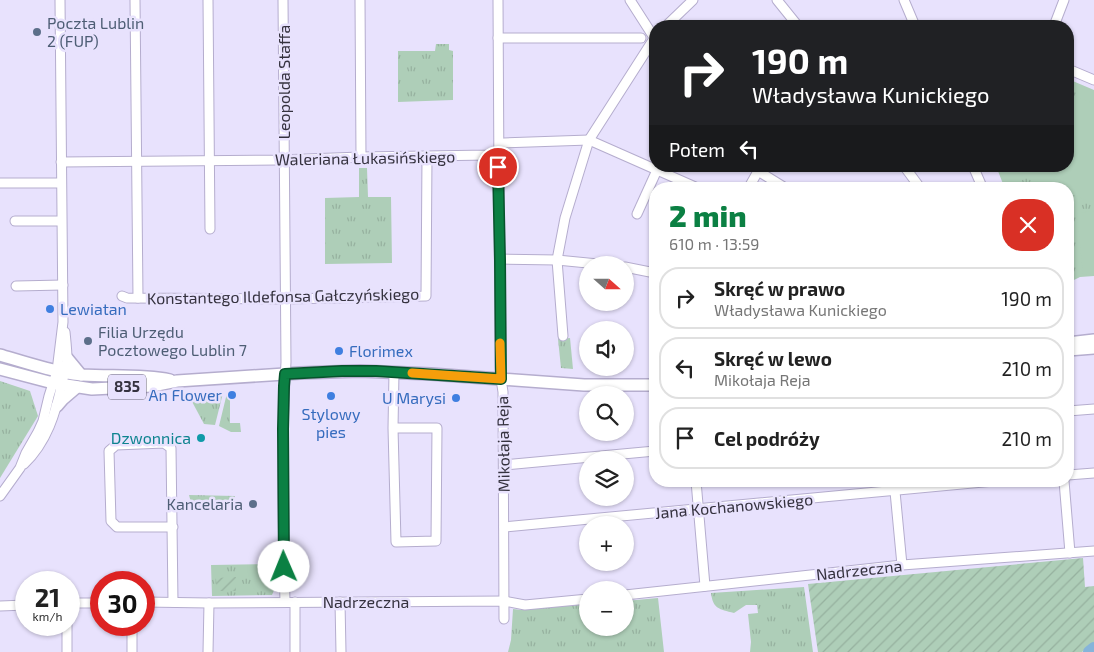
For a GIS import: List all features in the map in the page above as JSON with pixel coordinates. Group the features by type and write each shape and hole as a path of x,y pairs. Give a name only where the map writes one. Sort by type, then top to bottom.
{"main road":[{"path":"1074,342 1094,340"},
{"path":"1074,350 1094,348"},
{"name":"835","path":"0,355 61,372 81,375 154,377 177,381"},
{"path":"67,358 81,375"},
{"name":"835","path":"0,369 58,384 106,388 152,386 177,381 342,371 394,372 584,385 649,385"},
{"path":"57,406 77,387"}],"street":[{"path":"60,0 63,285 61,372"},
{"path":"135,0 138,298"},
{"path":"208,0 210,228"},
{"name":"Leopolda Staffa","path":"283,0 285,602"},
{"path":"360,0 360,157"},
{"name":"Mikołaja Reja","path":"498,0 501,379 504,392 504,619"},
{"path":"630,0 649,29"},
{"path":"672,20 693,0"},
{"path":"777,0 793,20"},
{"path":"904,0 912,20"},
{"path":"1056,20 1064,0"},
{"path":"498,38 641,38"},
{"path":"563,336 557,260 565,218 590,140 649,47"},
{"path":"1074,71 1094,79"},
{"name":"Waleriana Łukasińskiego","path":"61,162 284,160 489,155 498,151 504,143 590,140 649,166"},
{"name":"Konstantego Ildefonsa Gałczyńskiego","path":"122,296 127,298 285,299 426,296 428,156"},
{"name":"Waleriana Łukasińskiego","path":"662,172 684,182"},
{"path":"764,172 778,182"},
{"path":"0,183 61,183"},
{"path":"637,214 649,188"},
{"path":"15,221 62,221"},
{"path":"500,260 557,260 579,262"},
{"path":"634,269 649,272"},
{"path":"16,286 63,285"},
{"path":"20,468 38,432 67,358 67,344 63,322"},
{"path":"393,428 437,428 436,542 396,542 393,428 394,372"},
{"path":"0,496 45,437 57,406 58,384"},
{"path":"1074,411 1094,409"},
{"path":"173,527 117,527 111,521 109,451 116,445 164,443 171,448 173,527 173,602"},
{"path":"504,465 649,452"},
{"path":"1074,475 1094,473"},
{"path":"696,487 705,586"},
{"name":"Jana Kochanowskiego","path":"504,528 698,510 887,487"},
{"path":"895,487 902,565"},
{"path":"1064,487 1070,553"},
{"name":"Nadrzeczna","path":"634,594 902,565 1094,551"},
{"name":"Nadrzeczna","path":"155,602 504,601 525,605 579,599"},
{"path":"295,602 295,652"},
{"path":"340,602 341,652"},
{"path":"208,652 209,603"},
{"path":"0,606 15,605"},
{"path":"67,636 67,652"},
{"path":"132,636 132,652"}],"green space":[{"path":"436,44 449,44 449,50 453,51 453,100 398,102 398,51 435,51"},
{"path":"1074,82 1094,90 1094,276 1080,277 1074,280 1074,182 1002,182 998,172 1074,172"},
{"path":"1074,96 1094,104 1094,203 1074,195 1074,182 1037,182 1016,172 1074,172"},
{"path":"359,168 367,168 368,197 391,197 392,263 325,264 325,198 359,197"},
{"path":"1094,211 1094,274 1083,275 1077,213"},
{"path":"570,338 573,369 561,368 558,339"},
{"path":"0,381 30,391 38,416 0,478"},
{"path":"223,393 215,425 204,424 189,396"},
{"path":"227,393 230,393 230,423 240,423 241,432 231,432 219,426"},
{"path":"189,495 235,496 231,504 226,508 212,509 197,507 191,502"},
{"path":"1083,558 1085,587 1094,586 1094,642 1082,652 818,652 808,584"},
{"path":"278,564 275,588 272,595 212,596 211,565"},
{"path":"236,577 236,591 217,591 216,578"},
{"path":"804,587 813,652 750,652 751,642 748,614 758,613 757,605 746,605 734,613 729,612 715,605 711,593"},
{"path":"658,598 664,652 508,652 511,640 513,609 521,610 579,605 579,636 634,636 634,600"}],"waterway":[{"path":"1089,652 1094,648"}],"slow traffic":[{"path":"412,373 501,379 500,343"}],"place":[{"name":"Poczta Lublin 2 (FUP)","path":"37,32"},
{"name":"Lewiatan","path":"50,309"},
{"name":"Filia Urzędu Pocztowego Lublin 7","path":"88,341"},
{"name":"Florimex","path":"339,351"},
{"name":"An Flower","path":"232,395"},
{"name":"Stylowy pies","path":"331,396"},
{"name":"U Marysi","path":"456,398"},
{"name":"Dzwonnica","path":"201,438"},
{"name":"Kancelaria","path":"253,504"}],"route":[{"path":"284,567 283,429 285,374 376,371 501,379 498,167"}]}
